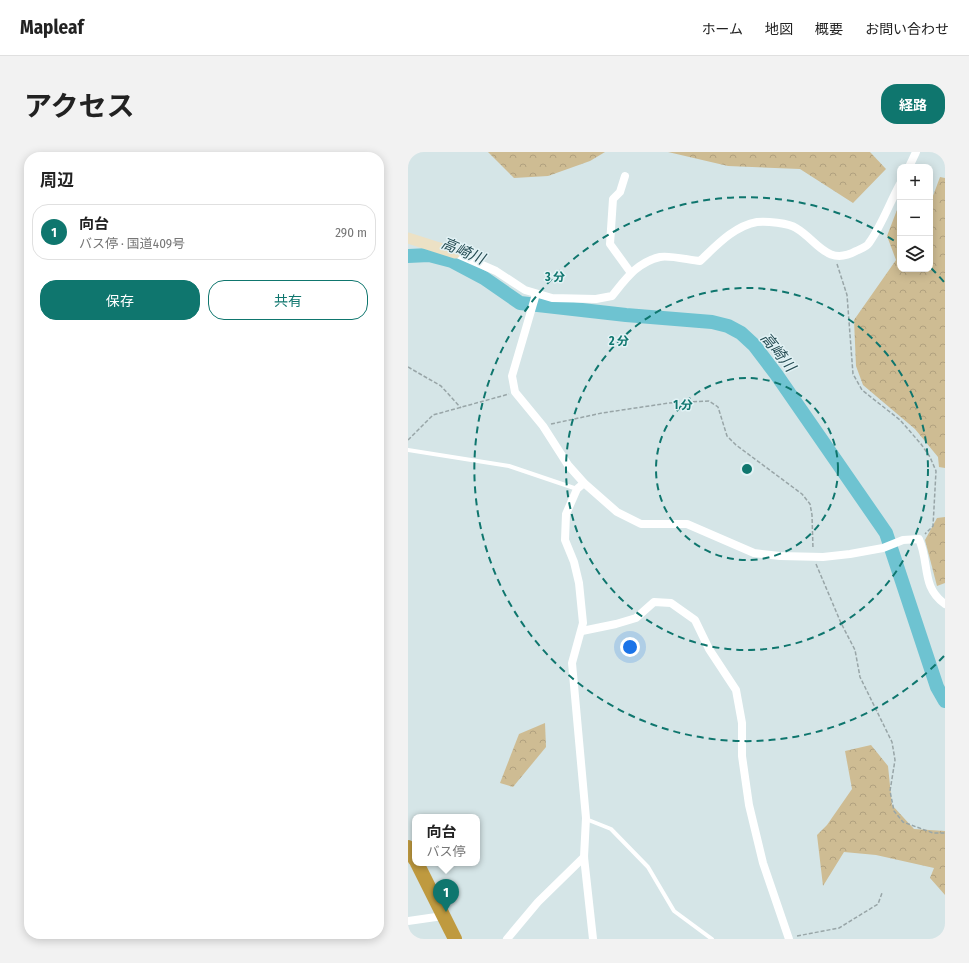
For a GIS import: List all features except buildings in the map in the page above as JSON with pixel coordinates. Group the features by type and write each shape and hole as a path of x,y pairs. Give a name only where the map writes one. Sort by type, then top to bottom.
{"highway":[{"path":"418,866 455,939"}],"street":[{"path":"910,164 916,152"},
{"path":"624,176 620,192 613,199 610,244 631,273"},
{"path":"408,238 455,253 496,271 519,286 536,294 552,298 596,299 612,296 631,273 640,266 660,257 700,261 726,237 758,222 790,225 797,228 813,243 834,255 850,254 868,245 897,190"},
{"path":"536,294 512,376 515,392 543,426 568,464 584,483 617,512 641,524 687,524 754,553 780,556 813,557 850,554 884,548 903,540 919,539 923,549 930,589 936,598 945,604"},
{"path":"584,483 577,489 566,514 565,540 574,562 579,583 583,623 572,663 586,818 584,857 593,939"},
{"path":"582,631 636,618 654,602 672,603 695,620 709,649 736,690 742,723 742,756 749,805 763,862 789,938"},
{"path":"507,939 538,902 584,857"},
{"path":"408,921 443,916"}],"lane":[{"path":"408,450 510,466 577,489"},
{"path":"586,818 611,829 648,867 674,911 712,939"}],"path":[{"path":"834,255 847,295 853,374 862,390 900,420 921,444 930,457 936,471 933,526 919,539"},
{"path":"408,367 441,386 461,408"},
{"path":"408,440 433,415 515,392"},
{"path":"543,426 602,413 669,403 709,401 718,407 727,436 802,494 810,504 812,515 813,557 841,623 855,650 860,677 892,742 895,760 890,791 894,811 903,822 933,833 945,833"},
{"path":"789,938 839,928 878,904 882,893"}],"green space":[{"path":"488,152 605,152 590,161 548,176 514,178"},
{"path":"668,152 870,152 886,169 853,203 800,169 728,166"},
{"path":"940,177 945,178 945,468 939,467 938,457 915,429 863,385 856,366 854,320 896,260 887,236 897,210 897,272 933,272 933,196"},
{"path":"945,517 945,583 937,586 925,540 937,518"},
{"path":"545,723 546,747 513,787 500,783 519,734"},
{"path":"871,745 888,766 892,805 914,829 945,831 945,895 930,878 934,868 876,855 844,852 823,886 817,835 827,825 852,789 845,751"}],"waterway":[{"name":"高崎川","path":"408,256 429,255 452,261 484,278 520,303 626,315 712,322 728,326 741,333 754,345 776,374 886,533 937,687 945,701"}],"place":[{"name":"向台","path":"446,912"}]}
